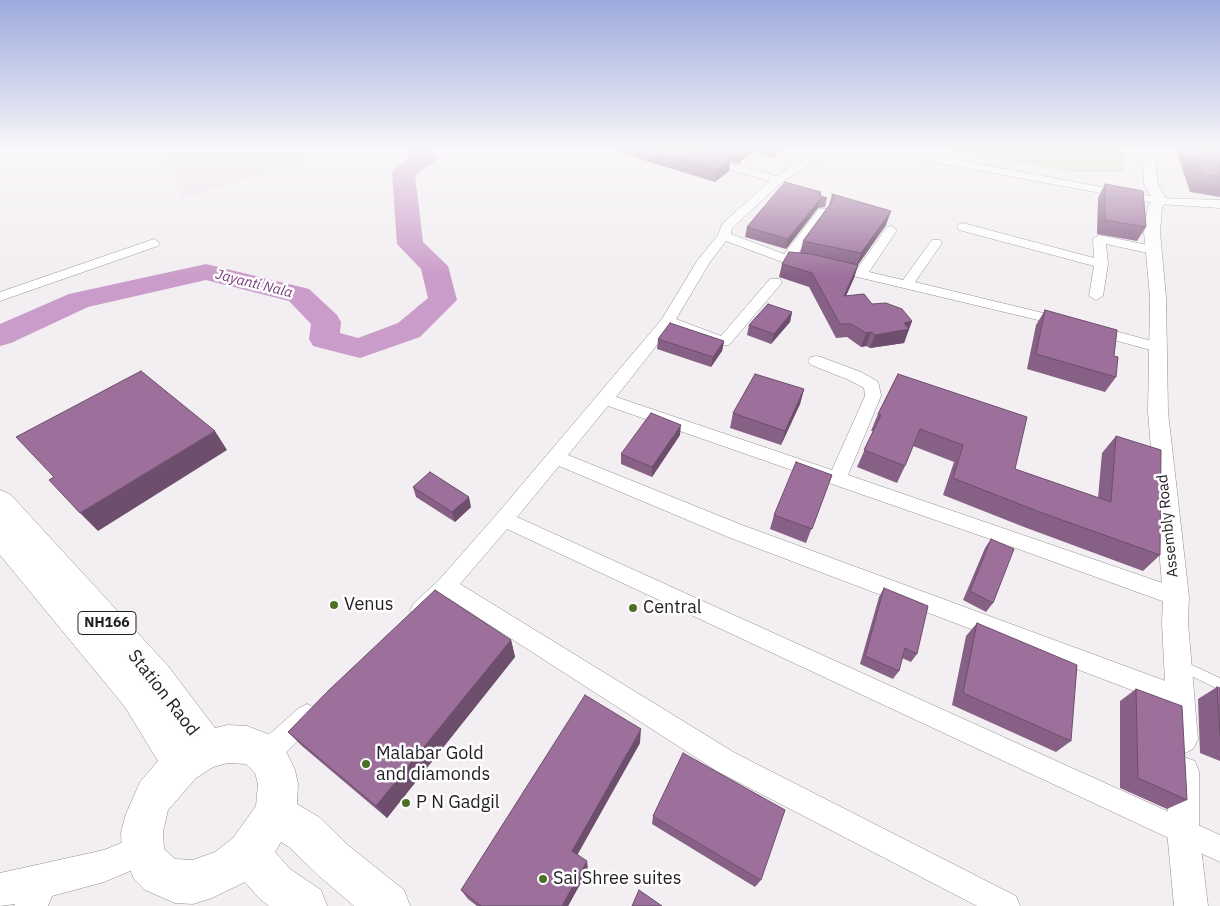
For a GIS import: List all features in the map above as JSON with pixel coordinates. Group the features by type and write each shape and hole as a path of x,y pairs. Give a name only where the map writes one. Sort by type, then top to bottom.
{"highway":[{"name":"Station Raod","path":"0,502 155,678 195,757"},
{"name":"NH166","path":"0,533 138,694 195,757"},
{"path":"228,744 247,745 265,755 275,770 278,798 274,814 262,835 248,853 230,867 212,877 193,882 175,881 160,875 149,864 143,850 142,832 146,814 154,796 195,757 228,744"},
{"path":"274,814 304,832 334,861 388,906"},
{"path":"248,853 275,884 305,906"}],"street":[{"path":"407,624 446,586 605,399 668,321 704,261 724,236 726,227 764,192"},
{"path":"1118,192 1160,200 1220,204"},
{"path":"1156,192 1160,200"},
{"name":"Assembly Road","path":"1160,200 1155,206 1152,232 1158,297 1158,412 1176,597 1175,623 1182,698 1185,788 1183,831 1191,906"},
{"path":"787,258 823,212"},
{"path":"963,227 1101,264"},
{"path":"861,274 891,230"},
{"path":"724,236 787,258 808,261 907,284 1158,347"},
{"path":"1096,296 1101,264 1099,239 1153,250"},
{"path":"0,297 154,243"},
{"path":"907,284 936,243"},
{"path":"668,321 724,342 775,282"},
{"path":"816,361 855,376 871,385 872,396 837,479"},
{"path":"605,399 1017,540 1176,597"},
{"path":"554,458 735,531 1182,698"},
{"path":"504,519 1220,849"},
{"path":"446,586 726,762 1006,906"},
{"path":"265,755 323,702"},
{"path":"0,890 36,894 143,850"}],"lane":[{"path":"1179,664 1220,684"}],"shaded area":[{"path":"179,192 201,192 182,198"}],"building":[{"path":"776,192 821,192 818,195 827,198 820,199 788,239 747,227"},
{"path":"1105,192 1143,192 1146,227 1105,220"},
{"path":"832,194 891,211 861,253 803,241 834,199"},
{"path":"789,252 811,254 858,265 844,296 864,294 872,304 886,303 902,309 912,321 904,323 909,329 875,335 871,332 866,333 851,324 840,324 812,273 782,264"},
{"path":"768,304 792,312 774,334 749,325"},
{"path":"1045,310 1117,330 1114,356 1118,357 1116,377 1036,354"},
{"path":"670,323 724,341 713,357 658,339"},
{"path":"141,371 215,431 80,513 49,480 54,477 16,437"},
{"path":"755,374 804,389 785,431 733,413"},
{"path":"898,374 1027,417 1015,469 1111,502 1116,436 1161,450 1160,555 1037,511 953,478 963,445 920,429 905,466 864,450 881,415 878,414"},
{"path":"651,413 681,425 652,467 621,454"},
{"path":"796,462 832,475 812,529 774,515"},
{"path":"430,472 469,497 452,512 413,487"},
{"path":"991,539 1014,549 993,603 970,591"},
{"path":"884,588 928,606 917,654 905,648 899,671 865,656"},
{"path":"435,590 511,640 376,806 288,732 329,690"},
{"path":"977,623 1077,665 1071,741 963,693"},
{"path":"1217,687 1220,688 1220,736"},
{"path":"1136,689 1182,706 1187,800 1138,778"},
{"path":"585,695 641,729 572,851 587,861 562,906 481,906 461,890"},
{"path":"683,753 785,810 761,880 653,816"},
{"path":"639,890 662,906 632,906"}],"waterway":[{"name":"Jayanti Nala","path":"0,336 79,300 206,272 299,295 326,322 324,339 360,348 409,330 443,300 434,266 410,244 405,192"}],"place":[{"name":"Venus","path":"334,605"},
{"name":"Central","path":"633,608"},
{"name":"Malabar Gold and diamonds","path":"366,764"},
{"name":"P N Gadgil","path":"406,803"},
{"name":"Sai Shree suites","path":"543,879"}]}
